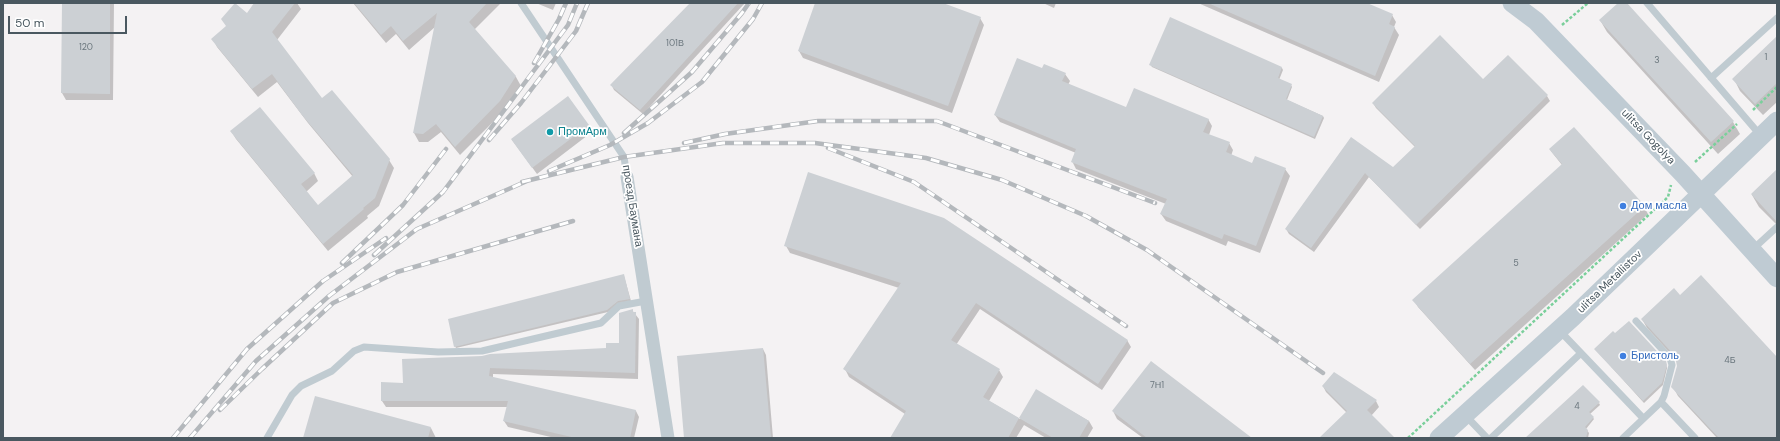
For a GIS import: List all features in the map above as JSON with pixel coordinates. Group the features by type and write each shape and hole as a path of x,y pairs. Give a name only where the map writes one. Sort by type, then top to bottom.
{"street":[{"name":"ulitsa Gogolya","path":"1512,3 1536,21 1702,194 1777,278"},
{"name":"ulitsa Metallistov","path":"1439,438 1559,330 1777,121"},
{"name":"проезд Баумана","path":"627,177 668,438"}],"lane":[{"name":"проезд Баумана","path":"521,3 624,157 627,177"},
{"path":"1647,3 1761,136"},
{"path":"1711,78 1777,18"},
{"path":"1752,250 1777,227"},
{"path":"268,438 292,395 301,386 332,371 354,351 364,346 438,352 482,351 601,323 619,306 646,301"},
{"path":"1623,438 1661,402 1670,376 1672,362 1636,321"},
{"path":"1559,330 1643,418"},
{"path":"1491,438 1581,353"},
{"path":"1661,402 1696,438"},
{"path":"1464,415 1487,438"}],"path":[{"path":"1560,26 1588,3"},
{"path":"1408,438 1668,197 1670,185 1777,87"}],"building":[{"path":"62,3 110,3 110,94 61,93"},
{"path":"235,3 247,13 254,3 295,3 272,32 322,98 332,90 390,159 375,198 323,244 230,131 260,107 315,173 301,184 318,205 353,175 302,115 272,74 252,89 211,39 226,26 221,19"},
{"path":"354,3 487,3 469,22 516,76 500,101 455,147 436,124 423,134 413,133 437,13 403,41 391,26 381,35"},
{"path":"690,3 738,3 640,110 610,85"},
{"path":"815,3 943,3 981,17 948,106 798,51"},
{"path":"1208,3 1367,3 1393,14 1389,24 1395,27 1375,76"},
{"path":"1618,3 1627,3 1734,121 1711,142 1599,20"},
{"path":"1170,17 1282,67 1278,78 1292,84 1286,99 1323,116 1314,137 1149,65"},
{"path":"1440,35 1483,79 1508,55 1548,95 1416,225 1365,173 1311,248 1285,229 1351,137 1393,167 1415,146 1372,103"},
{"path":"1777,36 1777,83 1755,104 1732,79"},
{"path":"1017,58 1042,68 1044,64 1066,73 1062,81 1126,107 1134,88 1209,119 1203,132 1230,142 1226,152 1252,163 1255,156 1286,168 1256,246 1224,234 1222,239 1160,214 1167,199 1071,162 1076,149 994,115"},
{"name":"ПромАрм","path":"568,96 589,125 532,168 511,139"},
{"path":"1574,127 1645,206 1470,364 1412,300 1562,164 1549,149"},
{"path":"1777,169 1777,222 1751,194"},
{"path":"808,172 944,218 1128,340 1098,384 976,303 951,340 1000,369 983,397 1019,418 1008,438 890,438 906,411 843,369 901,283 784,246"},
{"path":"624,274 630,299 618,301 607,310 454,347 448,319"},
{"path":"1701,275 1777,357 1777,438 1719,438 1671,387 1677,366 1675,356 1641,319 1674,288 1680,295"},
{"path":"633,309 633,312 636,312 635,373 490,368 489,376 636,410 630,438 576,438 503,421 508,401 381,401 381,382 403,383 402,359 482,356 490,354 606,348 606,343 619,343 619,313"},
{"name":"Бристоль","path":"1629,321 1666,361 1667,365 1662,383 1643,401 1594,349 1613,331 1615,333"},
{"path":"763,348 771,438 684,438 677,356"},
{"path":"1151,361 1252,438 1147,438 1112,411"},
{"path":"1334,372 1377,400 1367,410 1395,438 1319,438 1347,411 1322,386"},
{"path":"1583,385 1600,402 1589,412 1594,417 1585,427 1588,430 1586,438 1525,438"},
{"path":"1036,389 1089,421 1079,438 1053,438 1019,418"},
{"path":"315,396 431,427 428,438 303,438"}],"railway":[{"path":"534,63 559,19 566,3"},
{"path":"374,255 443,192 568,25 577,3"},
{"path":"489,140 521,103 576,31 588,3"},
{"path":"624,133 692,72 749,3"},
{"path":"549,171 610,145 648,123 702,82 753,19 762,3"},
{"path":"684,143 725,134 818,121 937,121 1155,203"},
{"path":"522,182 624,157 723,143 815,143 926,158 1002,180 1086,216 1147,250 1323,373"},
{"path":"828,148 914,182 1126,326"},
{"path":"342,263 403,205 446,149"},
{"path":"190,438 256,361 329,296 417,229 527,181"},
{"path":"220,410 333,303 397,272 573,221"},
{"path":"173,438 247,349 323,281 386,238"}],"place":[{"name":"ПромАрм","path":"550,132"},
{"name":"Дом масла","path":"1623,206"},
{"name":"Бристоль","path":"1623,356"}]}
